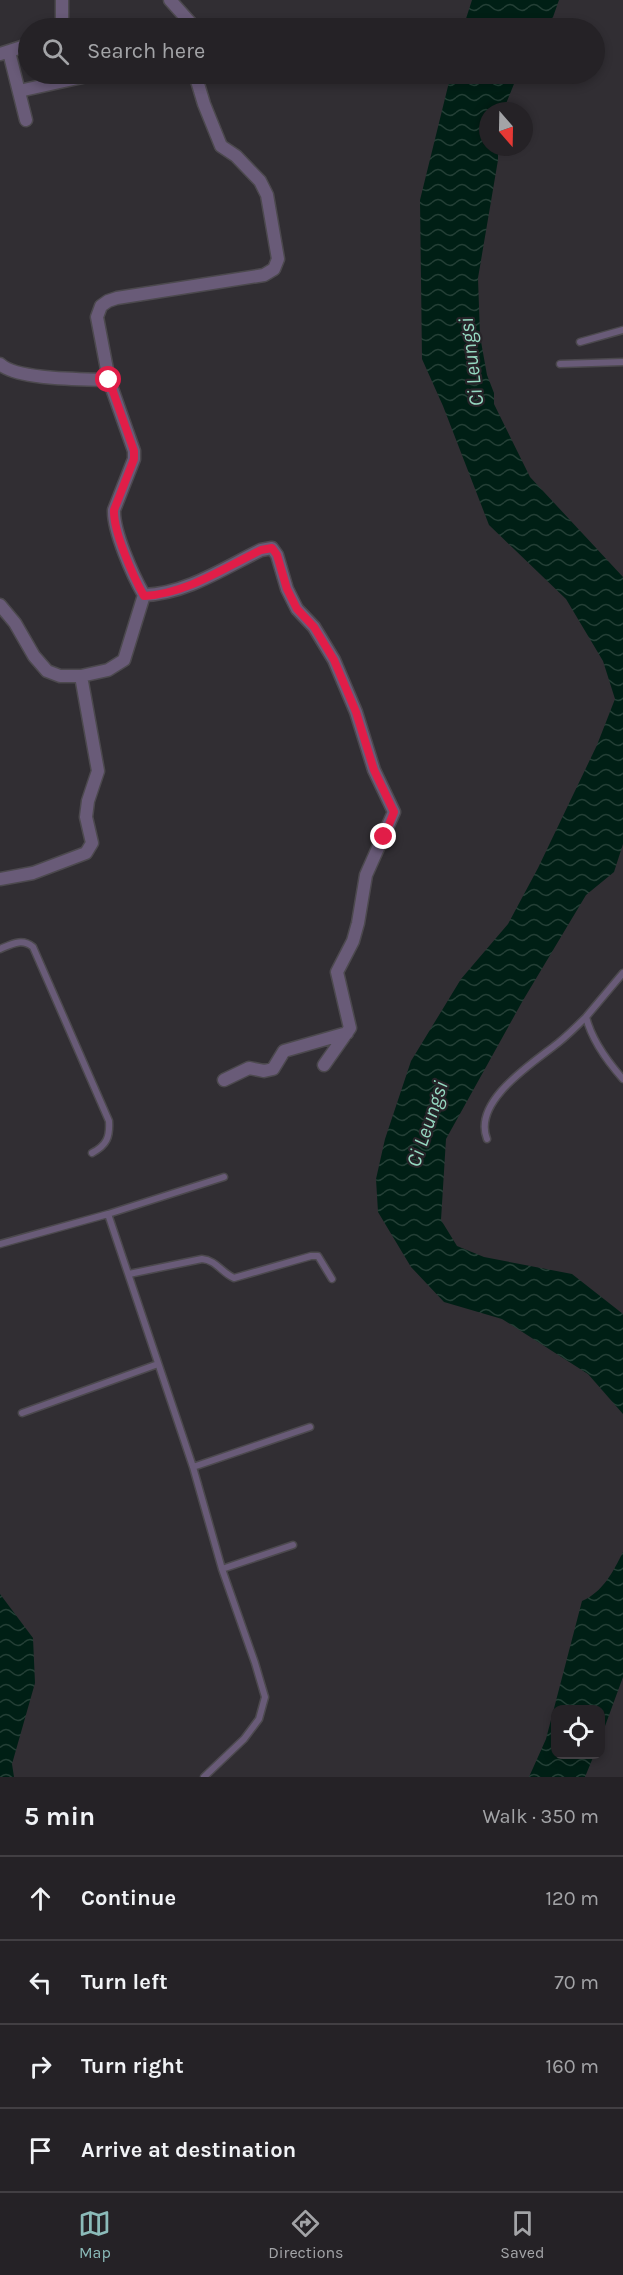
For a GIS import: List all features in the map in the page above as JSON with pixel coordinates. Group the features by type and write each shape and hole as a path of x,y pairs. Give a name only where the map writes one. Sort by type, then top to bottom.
{"street":[{"path":"62,0 62,18"},
{"path":"170,0 186,18"},
{"path":"5,53 19,91 26,120"},
{"path":"19,91 51,84"},
{"path":"0,605 15,623 34,656 46,671 60,676 81,676 108,670 124,660 144,596 117,534 114,518 114,510 134,459 134,451 109,380 98,317 101,306 108,301 264,275 274,269 278,259 267,195 263,186 236,156 221,146 198,84"},
{"path":"0,364 4,368 34,376 109,380"},
{"path":"144,596 181,589 261,550 272,548 277,555 287,589 297,609 314,627 334,660 356,712 376,776 394,812 366,875 358,923 337,972 350,1024 347,1034 324,1065"},
{"path":"0,879 33,873 86,853 91,848 86,817 88,801 98,771 81,676"},
{"path":"224,1080 249,1068 264,1071 273,1069 284,1051 347,1034"}],"lane":[{"path":"580,342 623,330"},
{"path":"560,364 623,362"},
{"path":"0,949 21,942 27,942 33,947 109,1121 107,1141 103,1147 92,1153"},
{"path":"487,1139 484,1126 485,1117 499,1095 529,1065 558,1043 586,1017 623,973"},
{"path":"586,1017 596,1042 623,1079"},
{"path":"0,1244 108,1214 224,1177"},
{"path":"108,1214 194,1467 222,1569 265,1697 259,1719 244,1739 204,1777"},
{"path":"129,1274 202,1259 210,1260 234,1278 318,1256 332,1280"},
{"path":"22,1413 158,1364"},
{"path":"194,1467 310,1427"},
{"path":"222,1569 293,1545"}],"water":[{"path":"472,0 559,0 552,18 466,18"},
{"name":"Ci Leungsi","path":"449,84 514,84 507,102 479,102 479,156 498,156 478,278 480,336 487,375 494,393 494,404 530,477 623,577 623,844 614,872 586,895 522,1002 446,1139 441,1220 457,1246 484,1257 572,1274 623,1314 623,1414 588,1374 502,1319 444,1302 411,1267 378,1212 376,1179 385,1139 411,1061 461,979 508,924 538,868 597,745 615,699 603,661 566,599 489,525 443,406 422,359 420,200"},
{"path":"623,1552 623,1677 605,1726 605,1705 555,1705 582,1601 602,1587"},
{"path":"0,1594 33,1638 35,1683 12,1764 14,1777 0,1777"},
{"path":"551,1720 551,1759 592,1759 585,1777 529,1777 546,1739"}],"route":[{"path":"109,380 134,451 134,459 114,510 114,518 117,534 144,596 181,589 261,550 272,548 277,555 293,602 326,644 356,712 374,770 394,812 384,837"}]}
